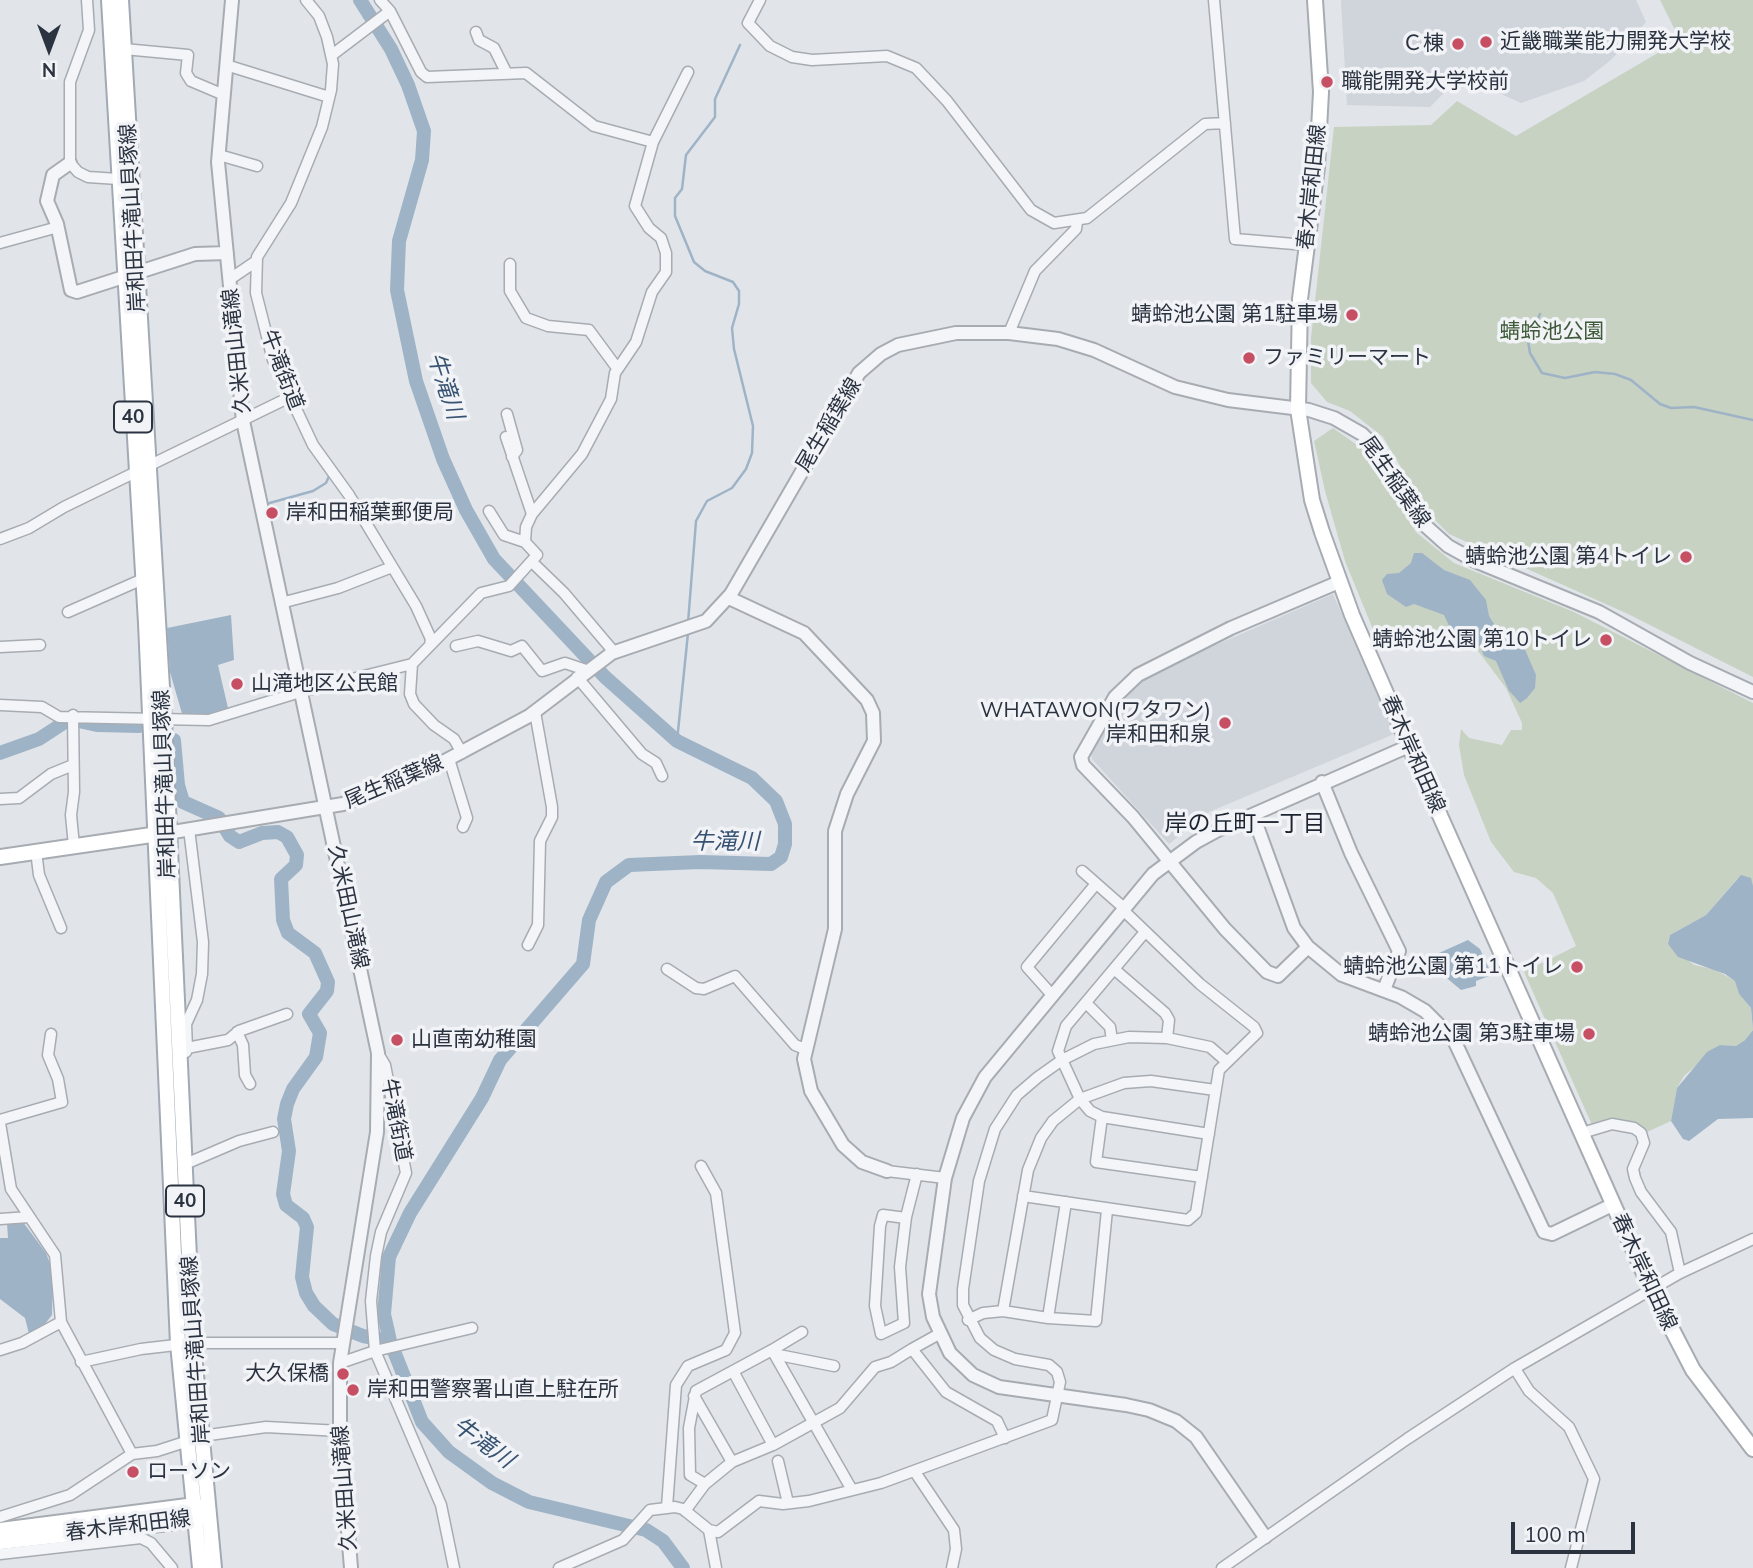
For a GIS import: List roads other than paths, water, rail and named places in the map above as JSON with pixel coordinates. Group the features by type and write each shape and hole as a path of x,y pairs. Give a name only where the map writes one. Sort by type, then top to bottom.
{"main road":[{"name":"岸和田牛滝山貝塚線","path":"109,0 118,179 130,275"},
{"name":"岸和田牛滝山貝塚線","path":"121,0 130,275 157,720 185,1344 195,1439 209,1511 214,1568"},
{"name":"春木岸和田線","path":"1314,0 1321,92 1317,167 1298,335 1298,409 1312,499 1339,582 1612,1205 1693,1370 1753,1449"},
{"name":"岸和田牛滝山貝塚線","path":"143,469 143,579 157,720"},
{"name":"岸和田牛滝山貝塚線","path":"161,833 183,1165 185,1344"},
{"path":"0,857 161,833"},
{"name":"岸和田牛滝山貝塚線","path":"195,1439 200,1568"},
{"name":"春木岸和田線","path":"0,1530 209,1511"},
{"name":"春木岸和田線","path":"0,1542 196,1512"}],"street":[{"path":"87,0 89,30 70,82 70,163 78,172 88,177 118,179"},
{"name":"久米田山滝線","path":"232,0 219,155 243,421 327,809 378,1053 385,1099 377,1132 340,1363 340,1432 351,1568"},
{"path":"230,279 255,262 290,203 322,127 329,97 331,55 323,25 306,0"},
{"path":"760,0 748,23 770,46 792,57 811,60 887,56 916,68 947,101 1031,210 1054,223 1077,222 1101,209 1205,124 1225,123"},
{"path":"1214,0 1235,239 1306,246"},
{"path":"381,1 390,10 421,72 427,77 506,72 534,76 579,116 604,131 653,142"},
{"path":"331,55 390,10"},
{"path":"476,32 479,40 494,48 506,72"},
{"path":"124,50 188,55 186,73 191,80 223,95"},
{"path":"226,65 329,97"},
{"path":"525,542 526,527 532,514 572,468 592,438 611,399 617,368 636,342 653,292 666,272 666,253 661,238 649,228 635,206 653,142 688,72"},
{"path":"219,155 257,166"},
{"path":"70,163 53,175 47,192 49,210 58,227 71,290 77,292 195,254 227,253"},
{"path":"1009,333 1035,271 1076,229 1077,222"},
{"path":"0,243 58,227"},
{"name":"牛滝街道","path":"255,262 256,293 268,345 290,397 313,444 349,495 416,606 431,639 430,645"},
{"path":"510,264 510,291 526,318 548,326 589,330 617,368"},
{"name":"尾生稲葉線","path":"161,833 327,809 449,759 536,712 582,673 613,652 706,621 729,598 850,385 869,363 909,341 956,332 1009,333 1075,343 1154,379 1194,392 1298,409 1335,418 1362,433 1383,457 1419,520 1448,546 1475,561 1599,612 1690,663 1753,692"},
{"path":"0,539 29,528 290,397"},
{"path":"507,414 517,450 512,457"},
{"path":"506,437 532,514"},
{"path":"0,705 42,707 59,717 73,715 209,720 300,692 412,664 481,593 509,586 537,555 525,542 504,535 489,511"},
{"path":"532,562 564,593 613,652"},
{"path":"281,603 338,588 392,567"},
{"path":"68,612 143,579"},
{"path":"1308,947 1278,976 1272,976 1226,929 1171,860 1083,765 1081,757 1106,709 1126,684 1155,664 1339,582"},
{"path":"729,598 804,633 867,700 873,713 874,741 848,794 835,831 835,929 805,1049 804,1070 811,1091 844,1145 862,1163 887,1171 945,1178"},
{"path":"456,646 478,641 511,650 522,646 542,670 565,663 582,673 642,754 656,763 663,776"},
{"path":"0,647 40,645"},
{"path":"412,664 410,694 414,704 434,725 454,739 461,753"},
{"path":"528,944 538,925 540,841 552,817 536,712"},
{"path":"73,715 71,815 74,846"},
{"path":"1265,1537 1196,1437 1176,1421 1149,1410 1010,1390 973,1375 950,1353 939,1334 929,1294 945,1178 963,1118 978,1088 1124,909 1171,860 1196,842 1253,814 1409,746"},
{"path":"449,759 467,818 463,827"},
{"path":"0,799 19,798 51,774 73,765"},
{"path":"1322,782 1351,853 1399,951 1384,990"},
{"path":"1253,814 1289,917 1308,947 1342,975 1384,990 1425,1011 1454,1040 1544,1232 1552,1234 1612,1205"},
{"path":"178,1061 185,1056 186,1024 197,1000 202,974 203,942 189,829"},
{"path":"36,851 39,875 61,928"},
{"path":"1023,1196 1188,1220 1196,1213 1219,1070 1256,1032 1254,1027 1225,1006 1082,871"},
{"path":"1052,995 1027,967 1095,885"},
{"path":"1145,932 1066,1026 1059,1041 1062,1060 1080,1099 1102,1117 1209,1134"},
{"path":"667,969 696,988 704,989 735,976 795,1045 805,1049"},
{"path":"1114,969 1166,1013 1169,1020 1167,1038"},
{"path":"1086,1003 1111,1027 1112,1040"},
{"path":"187,1048 228,1041 237,1032 287,1014"},
{"path":"237,1032 243,1045 245,1075 250,1084"},
{"path":"51,1034 48,1055 58,1079 62,1102 0,1122 11,1189 55,1255 61,1322 80,1362 132,1454"},
{"path":"559,1568 622,1540 646,1512 667,1507 685,1511 709,1530 718,1532 759,1501 788,1503 852,1490 915,1472 1052,1420 1060,1382 1057,1372 1049,1365 1015,1359 994,1350 980,1338 968,1320 963,1305 963,1289 986,1150 995,1129 1017,1095 1062,1060 1094,1044 1129,1037 1167,1038 1210,1046 1226,1061"},
{"path":"1003,1311 1028,1170 1041,1138 1053,1121 1080,1099 1124,1083 1151,1081 1215,1090"},
{"name":"牛滝街道","path":"385,1099 406,1173 381,1232 371,1301 374,1337 441,1506 454,1568"},
{"path":"1102,1117 1096,1162 1202,1177"},
{"path":"1582,1133 1612,1124 1634,1128 1641,1133 1644,1143 1633,1169 1635,1178 1641,1192 1671,1232 1680,1273"},
{"path":"183,1165 239,1141 273,1132"},
{"path":"667,1507 676,1385 688,1366 726,1350 735,1333 719,1203 701,1166"},
{"path":"906,1218 883,1215 880,1226 875,1306 881,1334 904,1323 899,1282 906,1218 916,1174"},
{"path":"1048,1318 1066,1202"},
{"path":"968,1320 983,1313 1003,1311 1048,1318 1096,1321 1107,1210"},
{"path":"0,1219 29,1217"},
{"path":"1222,1568 1516,1368 1680,1273 1753,1239"},
{"path":"0,1350 22,1343 61,1322"},
{"path":"340,1363 377,1350 472,1328"},
{"path":"705,1484 691,1475 689,1428 696,1391 802,1332"},
{"path":"80,1362 185,1344 343,1333"},
{"path":"685,1511 705,1484 732,1462 773,1445 840,1408 875,1367 891,1362 939,1334"},
{"path":"912,1349 930,1376 946,1392 997,1422 1005,1438"},
{"path":"772,1350 779,1355 834,1366"},
{"path":"772,1350 811,1424 852,1490"},
{"path":"733,1371 773,1445"},
{"path":"1517,1372 1529,1391 1569,1427 1594,1479 1571,1568"},
{"path":"694,1396 732,1462"},
{"path":"0,1516 70,1495 132,1454 157,1451 195,1439 266,1426 340,1432"},
{"path":"778,1461 788,1503"},
{"path":"915,1472 954,1530 956,1549 952,1568"},
{"path":"709,1530 716,1568"},
{"path":"0,1553 141,1538 151,1543 172,1568"}],"water":[{"path":"1414,553 1422,553 1444,570 1470,580 1486,600 1489,616 1496,627 1523,645 1536,675 1535,688 1527,698 1520,703 1509,691 1496,661 1484,656 1480,646 1467,643 1450,628 1444,615 1414,604 1406,607 1387,594 1382,580 1387,574 1399,573 1411,563"},
{"path":"231,615 234,660 218,665 228,708 203,716 183,717 170,672 167,628"},
{"path":"1741,875 1751,878 1753,886 1753,1030 1751,1008 1739,994 1735,981 1725,974 1678,957 1668,944 1670,935 1706,915"},
{"path":"1468,940 1480,949 1492,975 1476,981 1476,986 1461,990 1443,975 1437,961 1439,953"},
{"path":"1753,1030 1753,1118 1718,1119 1689,1141 1683,1139 1671,1121 1677,1088 1707,1052 1720,1045 1736,1046"},
{"path":"23,1222 46,1253 53,1272 52,1315 45,1324 29,1334 25,1318 0,1299 0,1238 8,1238 7,1223"}],"waterway":[{"name":"牛滝川","path":"360,0 391,49 408,85 424,131 422,160 399,241 397,290 416,381 443,459 466,510 494,559 605,677 677,741 752,778 776,801 785,824 785,844 781,857 771,864 700,862 629,865 606,882 589,920 583,964 500,1060 482,1098 410,1213 389,1257 384,1314 390,1341 422,1422 449,1452 492,1483 529,1502 646,1530 663,1541 683,1568"},
{"path":"688,623 696,521 707,501 732,488 746,469 752,453 753,426 734,349 732,328 739,304 739,291 733,282 705,271 694,262 675,216 675,198 682,189 686,155 715,117 715,99 740,45"},
{"path":"1540,314 1528,341 1530,353 1542,373 1565,378 1595,372 1615,374 1631,380 1660,404 1671,408 1694,407 1753,420"},
{"path":"266,504 313,491 326,483 330,474"},
{"path":"677,741 688,633"},
{"path":"0,753 39,739 65,722 74,720 97,725 139,726"},
{"path":"174,740 178,785 183,802 219,818 230,836 239,842 262,833 278,832 287,837 297,855 296,865 281,879 283,920 288,933 315,953 328,982 327,991 309,1014 320,1033 316,1057 293,1089 287,1104 284,1119 289,1151 283,1194 286,1205 303,1218 307,1227 302,1277 306,1293 314,1306 333,1324 363,1336 386,1340"}],"place":[{"name":"近畿職業能力開発大学校","path":"1486,42"},
{"name":"Ｃ棟","path":"1458,44"},
{"name":"職能開発大学校前","path":"1327,82"},
{"name":"蜻蛉池公園 第1駐車場","path":"1352,315"},
{"name":"ファミリーマート","path":"1249,358"},
{"name":"岸和田稲葉郵便局","path":"272,513"},
{"name":"蜻蛉池公園 第4トイレ","path":"1686,557"},
{"name":"蜻蛉池公園 第10トイレ","path":"1606,640"},
{"name":"山滝地区公民館","path":"237,684"},
{"name":"WHATAWON(ワタワン) 岸和田和泉","path":"1225,723"},
{"name":"蜻蛉池公園 第11トイレ","path":"1577,967"},
{"name":"蜻蛉池公園 第3駐車場","path":"1589,1034"},
{"name":"山直南幼稚園","path":"397,1040"},
{"name":"大久保橋","path":"343,1374"},
{"name":"岸和田警察署山直上駐在所","path":"353,1390"},
{"name":"ローソン","path":"133,1472"}],"district":[{"name":"岸の丘町一丁目","path":"1245,824"}],"park label":[{"name":"蜻蛉池公園","path":"1552,332"}]}
